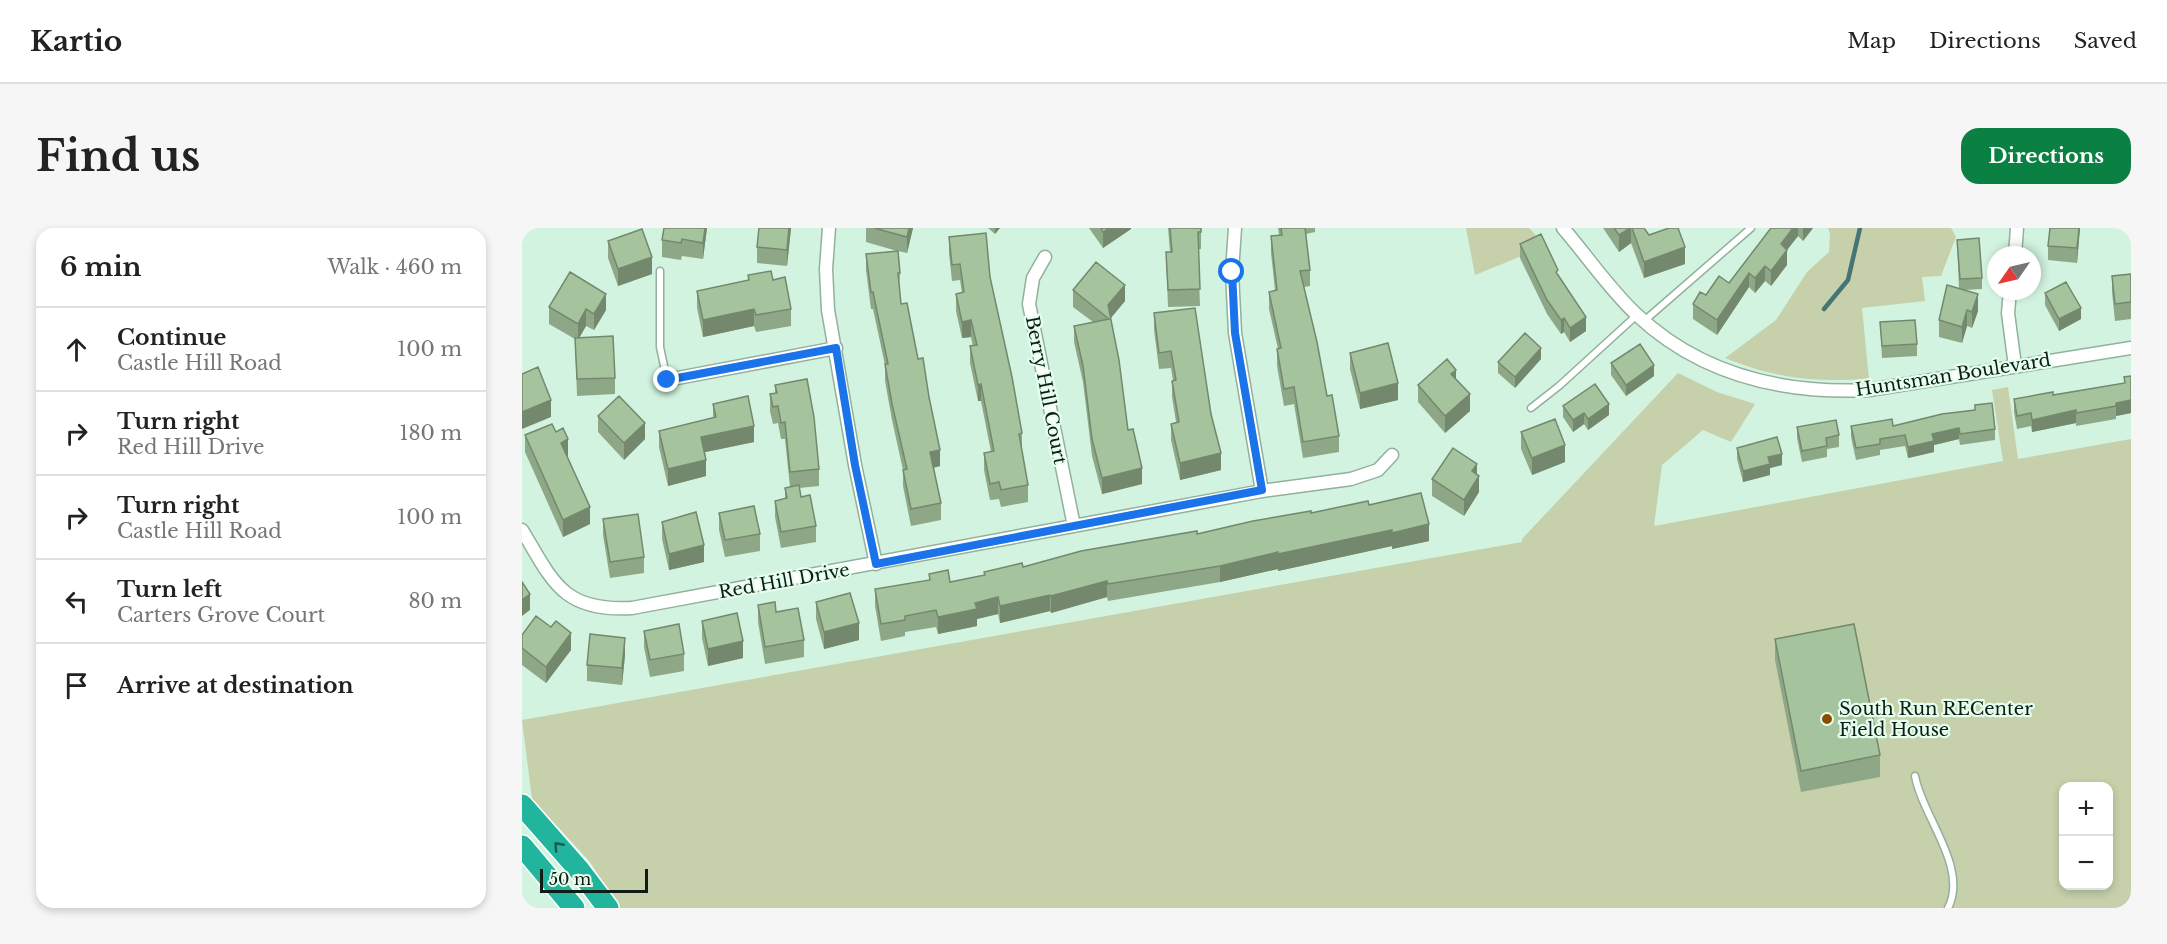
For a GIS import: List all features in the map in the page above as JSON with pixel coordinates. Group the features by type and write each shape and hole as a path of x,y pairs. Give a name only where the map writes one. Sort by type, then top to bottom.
{"highway":[{"path":"522,806 574,864 608,908"},
{"path":"522,846 574,908"}],"street":[{"path":"829,228 826,269 828,310 855,465 876,564"},
{"path":"1234,228 1232,272 1235,333 1262,490"},
{"name":"Huntsman Boulevard","path":"1563,228 1616,292 1641,318 1692,354 1719,368 1760,381 1804,390 1837,392 1869,390 2131,348"},
{"path":"2016,246 2017,228"},
{"name":"Berry Hill Court","path":"1045,256 1033,278 1029,304 1074,526"},
{"path":"2009,300 2008,314 2015,366"},
{"path":"667,380 836,348"},
{"name":"Red Hill Drive","path":"522,530 546,572 560,590 584,603 606,609 632,608 1262,490 1351,479 1378,470 1392,455"}],"lane":[{"path":"1531,408 1751,228"},
{"path":"660,271 660,347 667,380"},
{"path":"1915,776 1918,791 1950,862 1954,887 1948,908"}],"green space":[{"path":"1466,228 1529,228 1546,246 1475,275"},
{"path":"1828,228 1951,228 1956,237 1941,276 1922,277 1925,301 1862,308 1869,379 1796,378 1762,371 1725,358 1776,320 1807,272 1829,252"},
{"path":"1678,373 1717,392 1755,404 1731,442 1703,430 1662,465 1654,526 2003,461 1992,390 2008,387 2018,459 2131,439 2131,908 619,908 590,862 532,799 522,720 1522,542 1522,539"}],"building":[{"path":"664,228 705,228 703,243 682,239 681,243 662,240"},
{"path":"759,228 789,228 787,250 757,247"},
{"path":"874,228 909,228 907,237"},
{"path":"1170,228 1201,228 1201,232 1198,232 1200,289 1168,290 1166,252 1172,252"},
{"path":"1281,228 1305,228 1310,270 1300,271 1327,396 1332,395 1339,436 1303,442 1294,387 1284,389 1277,349 1281,348 1269,292 1277,290 1271,236 1282,235"},
{"path":"1614,228 1630,228 1619,235"},
{"path":"1632,228 1644,228 1649,235 1669,228 1678,228 1685,247 1644,262"},
{"path":"1771,228 1793,228 1781,244 1787,250 1771,271 1765,266 1755,278 1749,273 1717,320 1693,304 1700,292 1706,295 1719,276 1729,283"},
{"path":"2050,228 2079,228 2077,248 2048,246"},
{"path":"642,229 652,257 618,269 608,241"},
{"path":"986,233 990,277 1012,377 1028,485 1001,490 999,482 990,484 984,453 994,451 981,384 978,385 970,346 977,345 971,320 962,322 956,294 964,292 960,264 952,265 949,237"},
{"path":"1541,234 1558,270 1556,272 1586,317 1570,328 1564,318 1561,320 1547,300 1520,244"},
{"path":"1979,238 1982,278 1960,279 1957,240"},
{"path":"898,251 901,304 907,303 918,359 923,358 940,450 930,452 941,503 911,509 903,470 907,469 892,404 885,364 888,364 873,292 871,292 866,254"},
{"path":"1096,262 1125,285 1108,305 1119,360 1128,430 1133,429 1142,468 1102,478 1092,439 1083,366 1074,326 1109,319 1073,290"},
{"path":"771,271 773,280 785,277 791,309 756,315 754,309 703,320 697,291 749,280 748,275"},
{"path":"570,272 606,294 594,314 586,309 578,324 549,307"},
{"path":"2131,274 2131,302 2115,304 2112,276"},
{"path":"2066,282 2081,308 2059,319 2045,293"},
{"path":"1947,285 1978,294 1972,312 1967,310 1962,327 1939,320"},
{"path":"1195,308 1211,414 1221,453 1180,463 1171,424 1179,422 1172,381 1176,380 1171,351 1159,353 1154,313"},
{"path":"1915,320 1917,344 1882,346 1880,322"},
{"path":"1525,333 1541,348 1515,377 1498,362"},
{"path":"613,336 615,378 577,379 575,338"},
{"path":"1388,343 1398,383 1360,393 1350,353"},
{"path":"1640,344 1654,365 1626,385 1611,363"},
{"path":"1447,359 1456,370 1451,374 1470,394 1445,416 1418,385"},
{"path":"538,367 551,400 522,412 522,374"},
{"path":"2131,376 2131,400 2116,403 2116,406 2076,413 2076,410 2032,420 2031,413 2017,416 2014,399 2125,383 2124,377"},
{"path":"807,379 814,417 819,469 790,472 785,422 781,423 778,406 773,407 770,394 777,393 775,385"},
{"path":"1595,384 1609,404 1588,419 1584,413 1573,420 1563,406"},
{"path":"619,396 645,423 624,443 598,416"},
{"path":"748,396 754,426 701,437 706,460 668,469 659,431 716,417 713,404"},
{"path":"1992,403 1995,429 1960,434 1959,428 1932,434 1934,441 1908,447 1905,435 1880,439 1880,444 1856,448 1851,426 1892,419 1893,426 1942,414 1975,410 1975,405"},
{"path":"1555,419 1565,445 1532,458 1521,432"},
{"path":"1836,420 1839,435 1826,438 1827,446 1802,451 1797,427"},
{"path":"552,424 556,432 563,428 568,439 561,443 590,507 563,520 525,435"},
{"path":"1777,437 1782,454 1768,457 1770,464 1743,471 1737,448"},
{"path":"1453,448 1477,464 1472,471 1479,476 1464,500 1432,479"},
{"path":"799,485 801,497 810,495 816,526 781,532 775,501 787,498 785,488"},
{"path":"1421,493 1429,524 1392,533 1392,530 1278,554 1278,552 1220,566 1108,584 1107,581 1051,596 1000,606 998,597 975,603 977,609 938,617 936,610 905,616 905,620 881,624 875,589 930,580 929,574 948,570 950,582 985,575 984,572 1022,563 1023,567 1081,551 1197,531 1197,534 1253,521 1311,511 1311,513 1368,501 1369,505"},
{"path":"754,506 760,534 725,540 719,513"},
{"path":"696,512 704,545 669,554 662,522"},
{"path":"638,514 644,557 610,562 603,519"},
{"path":"522,582 530,594 522,600"},
{"path":"850,593 859,623 824,632 816,602"},
{"path":"775,602 776,612 798,608 804,640 765,647 758,605"},
{"path":"737,613 743,641 708,649 702,621"},
{"path":"536,616 551,627 556,621 571,633 546,667 522,648 522,635"},
{"path":"679,624 684,654 650,660 644,631"},
{"name":"South Run RECenter Field House","path":"1854,624 1880,755 1801,771 1775,639"},
{"path":"590,634 625,638 622,668 587,665"}],"waterway":[{"path":"1824,309 1848,280 1860,228"}],"place":[{"name":"South Run RECenter Field House","path":"1827,719"}],"route":[{"path":"667,380 836,348 855,465 876,564 1262,490 1235,333 1232,272"}]}
